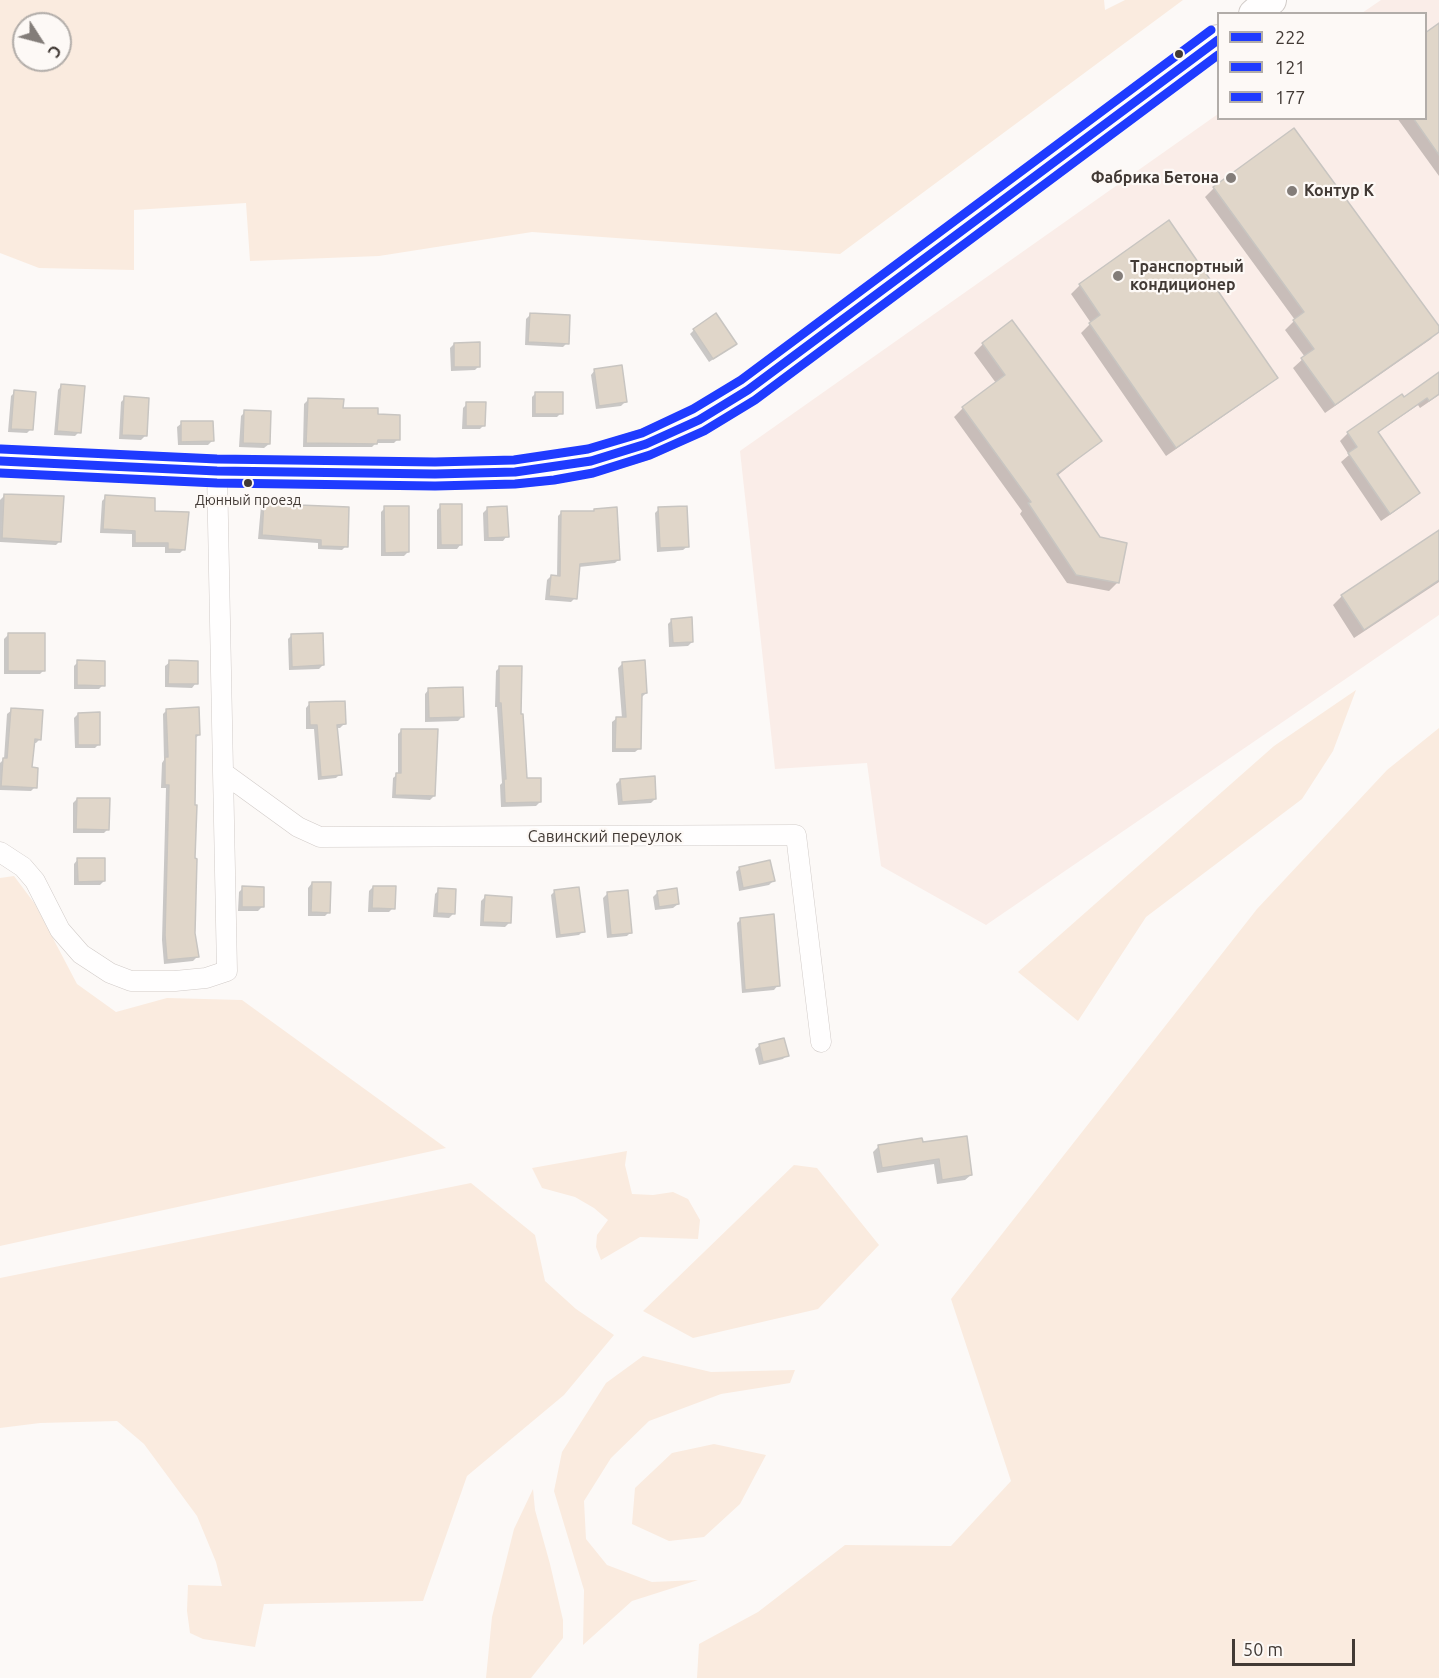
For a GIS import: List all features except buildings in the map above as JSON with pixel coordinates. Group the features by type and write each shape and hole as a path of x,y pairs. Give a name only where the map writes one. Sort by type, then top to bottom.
{"main road":[{"path":"1256,12 1271,0"},
{"path":"0,461 218,471 435,474 515,472 553,468 591,461 628,450 664,437 715,411 757,384 1217,41"}],"street":[{"path":"0,852 22,867 35,881 60,930 81,954 110,973 131,981 175,981 207,978 227,971 218,471"},
{"name":"Савинский переулок","path":"225,774 298,827 320,837 796,835 821,1042"}],"shaded area":[{"path":"0,0 1104,0 1105,10 1125,0 1183,0 840,254 532,232 379,256 250,261 246,203 134,210 134,270 39,268 0,253"},
{"path":"1381,0 1439,0 1439,615 986,925 881,866 867,763 775,769 740,451 1217,115 1217,120 1427,120 1427,12 1363,12"},
{"path":"1356,690 1333,751 1302,799 1146,917 1078,1021 1018,972 1274,746"},
{"path":"1439,728 1439,1678 697,1678 699,1644 758,1612 845,1545 951,1546 1011,1481 951,1299 1257,909 1387,770"},
{"path":"14,876 35,904 77,984 116,1012 167,998 242,1000 446,1148 0,1246 0,878"},
{"path":"627,1151 625,1165 632,1194 653,1195 673,1192 688,1199 700,1220 698,1239 640,1237 601,1260 596,1247 597,1235 608,1220 594,1208 575,1197 542,1188 532,1168"},
{"path":"794,1165 817,1168 879,1245 818,1309 693,1338 643,1311"},
{"path":"471,1183 535,1235 545,1281 576,1309 614,1335 564,1395 467,1476 423,1601 264,1604 255,1647 203,1639 190,1633 187,1611 188,1585 222,1586 216,1562 197,1516 144,1444 117,1421 40,1423 0,1428 0,1278"},
{"path":"643,1356 711,1372 795,1370 790,1383 721,1394 649,1421 611,1458 584,1501 586,1539 607,1565 652,1582 698,1580 632,1601 583,1645 584,1590 554,1491 562,1452 606,1383"},
{"path":"714,1444 766,1455 740,1504 704,1537 669,1541 632,1524 635,1488 672,1453"},
{"path":"533,1489 535,1510 563,1620 563,1638 531,1678 486,1678 492,1617 514,1529"}],"transit line":[{"name":"177","path":"1,449 217,459 435,462 514,460 588,449 642,433 693,409 741,380 1211,30"},
{"name":"222","path":"0,461 217,471 435,474 515,472 591,461 646,444 699,420 748,390 1217,41"},
{"name":"121","path":"0,473 217,483 435,486 515,484 593,473 650,455 704,431 755,400 1217,56"}],"place":[{"name":"Фабрика Бетона","path":"1231,178"},
{"name":"Контур К","path":"1292,191"},
{"name":"Транспортный кондиционер","path":"1118,276"},
{"name":"Дюнный проезд","path":"248,483"}]}
